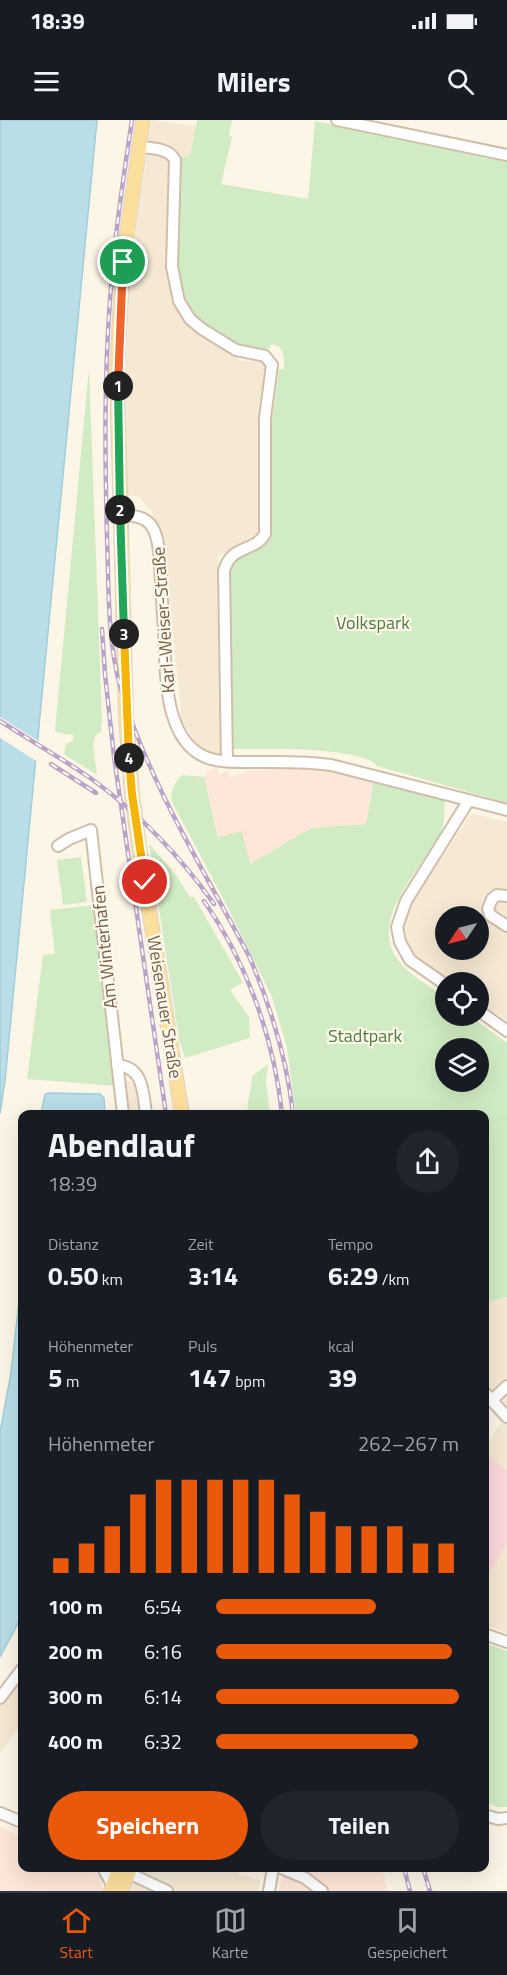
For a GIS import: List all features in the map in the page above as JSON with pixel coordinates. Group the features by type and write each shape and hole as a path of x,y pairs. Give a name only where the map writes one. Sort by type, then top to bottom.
{"main road":[{"name":"Weisenauer Straße","path":"143,120 123,262 117,383 126,719 132,794 181,1110"},
{"path":"115,1889 124,1872"}],"street":[{"path":"337,120 507,155"},
{"path":"139,147 170,153 176,165 172,276 182,309 196,325 229,346 243,352 265,356 273,369 265,418 265,534 261,540 230,556 224,571 227,761"},
{"name":"Karl-Weiser-Straße","path":"121,515 144,519 156,532 170,707 187,743 200,754 212,759 227,761 302,762 331,765 507,810"},
{"path":"435,978 410,960 400,942 397,927 406,901 469,800"},
{"name":"Am Winterhafen","path":"58,846 91,830 123,1110"},
{"path":"507,896 497,895 492,899 488,909 490,915 507,926"},
{"path":"489,1018 507,1031"},
{"path":"117,1065 131,1068 139,1077 145,1110"},
{"path":"489,1395 507,1386"},
{"path":"489,1397 507,1418"},
{"path":"489,1636 507,1642"},
{"path":"0,1698 18,1674"},
{"path":"0,1813 18,1820"},
{"path":"489,1816 507,1818"},
{"path":"105,1872 115,1889"},
{"path":"129,1872 164,1890"},
{"path":"269,1891 272,1872"},
{"path":"291,1872 305,1878 322,1891"}],"shaded area":[{"path":"152,120 196,126 190,156 180,157 173,185 218,344 243,361 263,362 266,369 258,424 261,531 257,537 218,556 222,753 219,755 202,750 182,721 164,544 151,510 138,496 128,496 126,370 128,321 133,251"},
{"path":"218,768 219,774 228,771 230,777 252,770 316,768 374,779 366,824 311,828 250,864 219,837 204,777 207,771"},
{"path":"474,814 507,822 507,1021 489,1008 489,972 436,972 411,956 402,932 406,912 469,817"},
{"path":"121,1080 129,1081 136,1086 141,1110 124,1110"},
{"path":"507,1297 507,1470 489,1457 489,1440 501,1423 489,1410 489,1301"},
{"path":"489,1457 507,1470 507,1544 489,1574"},
{"path":"507,1544 507,1633 489,1626 489,1573"},
{"path":"18,1674 18,1729 0,1753 0,1698"},
{"path":"0,1827 18,1835 18,1872 94,1872 100,1876 103,1891 0,1891"},
{"path":"138,1872 239,1872 239,1874 260,1880 259,1891 131,1891"},
{"path":"284,1872 383,1872 388,1891 279,1891"}],"green space":[{"name":"Volkspark","path":"197,120 232,120 229,135 232,137 221,184 308,199 315,121 507,160 507,803 377,766 351,755 310,750 233,749 230,572 235,561 258,547 270,534 270,435 279,369 284,369 284,361 282,350 276,345 272,344 266,352 235,346 194,317 184,302 177,279 180,157 190,156"},
{"path":"89,368 102,719 101,732 95,736 93,746 97,775 64,754 66,744 73,741 73,735 58,733 55,730"},
{"name":"Stadtpark","path":"182,775 204,777 218,837 242,831 250,864 311,828 366,824 374,779 445,800 441,832 401,894 393,911 389,928 390,944 398,960 435,990 435,1026 484,1026 507,1043 507,1297 489,1301 489,1110 295,1110 287,1048 272,997 172,802 172,790"},
{"path":"149,844 174,872 190,897 194,897 241,979 242,983 230,990 249,1017 250,1038 185,1058 179,1039"},
{"path":"81,857 87,902 63,905 57,860"},
{"path":"94,905 115,1086 27,1079 43,955 55,954 50,910"},
{"path":"268,1064 266,1082 270,1110 248,1110 252,1076"},
{"path":"489,1644 507,1651 507,1807 497,1807 489,1804"}],"water":[{"path":"0,120 97,120 0,1114"},
{"path":"45,1094 100,1094 104,1098 105,1110 42,1110"},
{"path":"18,1310 18,1623 0,1657 0,1432 11,1373"}],"pier":[{"path":"0,717 40,742 38,762 0,738"}],"railway":[{"path":"132,120 114,255 107,359 106,507 109,612 116,668 132,722 161,790 257,975 282,1053 292,1110"},
{"path":"102,629 114,757 165,1110"},
{"path":"0,721 82,772 111,793 143,822 188,869 214,904"},
{"path":"51,764 96,793"},
{"path":"204,901 233,950 256,1002 272,1057 281,1110"},
{"path":"405,1872 410,1891"},
{"path":"424,1872 430,1891"}],"route":[{"path":"123,262 117,372 126,719 132,794 145,882"}]}
